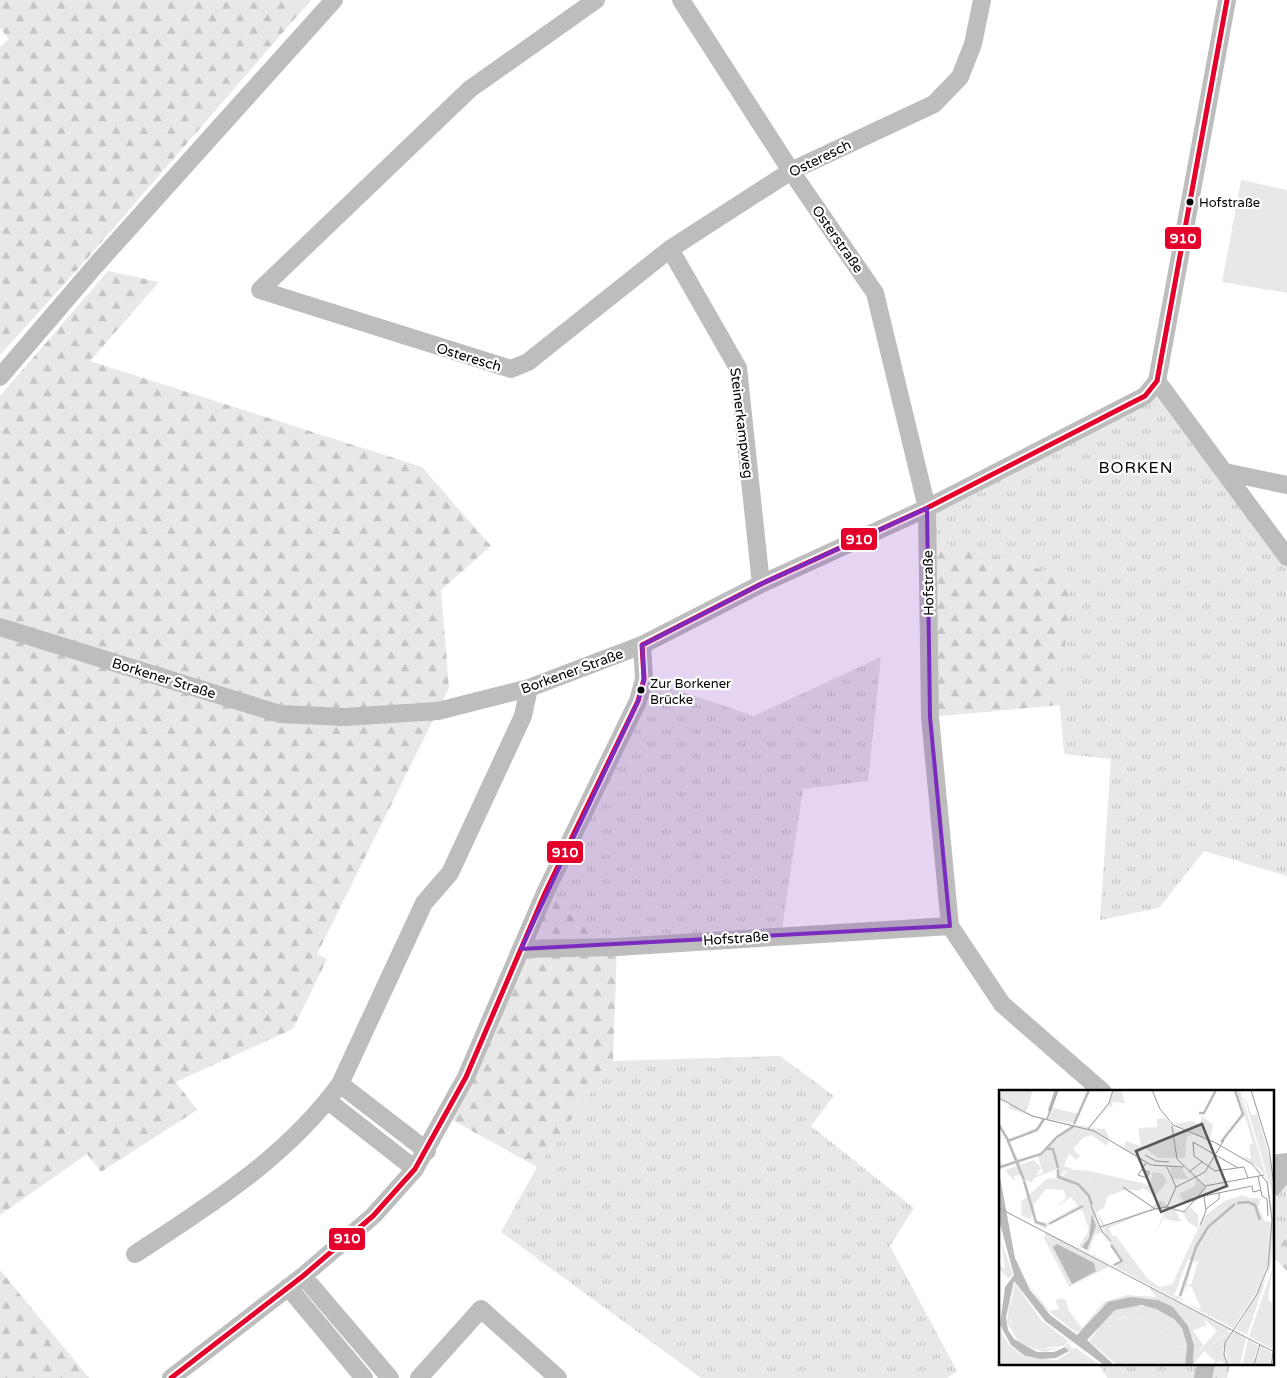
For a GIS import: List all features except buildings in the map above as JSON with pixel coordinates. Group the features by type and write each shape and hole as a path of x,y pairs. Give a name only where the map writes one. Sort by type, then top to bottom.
{"street":[{"path":"0,377 95,266 334,0"},
{"name":"Osteresch","path":"596,0 470,89 260,290 511,369 528,362 670,249 792,171 934,104 960,77 974,44 982,0"},
{"name":"Osterstraße","path":"681,0 792,171 875,293 927,508"},
{"path":"1227,0 1157,380 1287,557"},
{"name":"Steinerkampweg","path":"670,249 738,368 760,584"},
{"name":"Borkener Straße","path":"0,628 280,714 344,717 438,710 528,688 642,645 760,584 927,508 1145,396 1157,380"},
{"path":"1225,472 1287,485"},
{"name":"Hofstraße","path":"927,508 930,717 950,926 1002,1004 1101,1090"},
{"path":"171,1378 303,1276 373,1216 415,1169 466,1077 545,893 638,701 644,679 642,645"},
{"path":"135,1254 230,1192 281,1149 328,1101 340,1084 424,902 450,873 523,716 528,688"},
{"name":"Hofstraße","path":"521,949 617,947 950,926"},
{"path":"340,1084 427,1150"},
{"path":"328,1101 415,1169"},
{"path":"1274,1164 1287,1162"},
{"path":"1274,1186 1287,1170"},
{"path":"303,1276 390,1378"},
{"path":"288,1287 364,1378"},
{"path":"419,1378 481,1310 558,1378"}],"highlighted area":[{"path":"927,508 930,717 950,926 521,949 638,701 644,679 642,645 761,584"}],"green space":[{"path":"0,0 311,0 85,261 0,355 0,47 9,39 0,28"},
{"path":"1241,180 1287,190 1287,293 1222,282"},
{"path":"108,271 159,282 90,361 422,467 491,546 441,590 449,688 317,954 327,959 293,1029 176,1082 197,1110 101,1172 87,1154 0,1215 0,396"},
{"path":"1157,381 1287,557 1287,876 1204,851 1159,908 1100,920 1111,759 1064,754 1060,705 1070,578 928,539 927,508"},
{"path":"928,539 1071,578 1060,705 930,717"},
{"path":"881,657 868,781 803,789 781,935 617,947 545,893 644,679 754,716"},
{"path":"545,893 617,947 613,1061 537,1167 445,1116"},
{"path":"780,1056 834,1096 811,1126 914,1208 890,1246 957,1371 947,1378 701,1378 501,1232 537,1167 613,1061"},
{"path":"1287,1162 1287,1238 1274,1225 1274,1164"},
{"path":"1274,1225 1287,1238 1287,1271 1274,1258"},
{"path":"0,1270 89,1378 0,1378"},
{"path":"1100,1366 1206,1366 1203,1378 1107,1378"},
{"path":"1206,1366 1230,1366 1227,1378 1203,1378"}],"transit line":[{"name":"910","path":"642,645 761,584 927,508 1145,396 1157,381 1227,0"},
{"name":"910","path":"171,1378 303,1276 373,1216 415,1169 466,1077 545,893 638,701 644,679 642,645"}],"place":[{"name":"Hofstraße","path":"1190,202"},
{"name":"Zur Borkener Brücke","path":"641,690"}],"district":[{"name":"BORKEN","path":"1136,467"}]}
